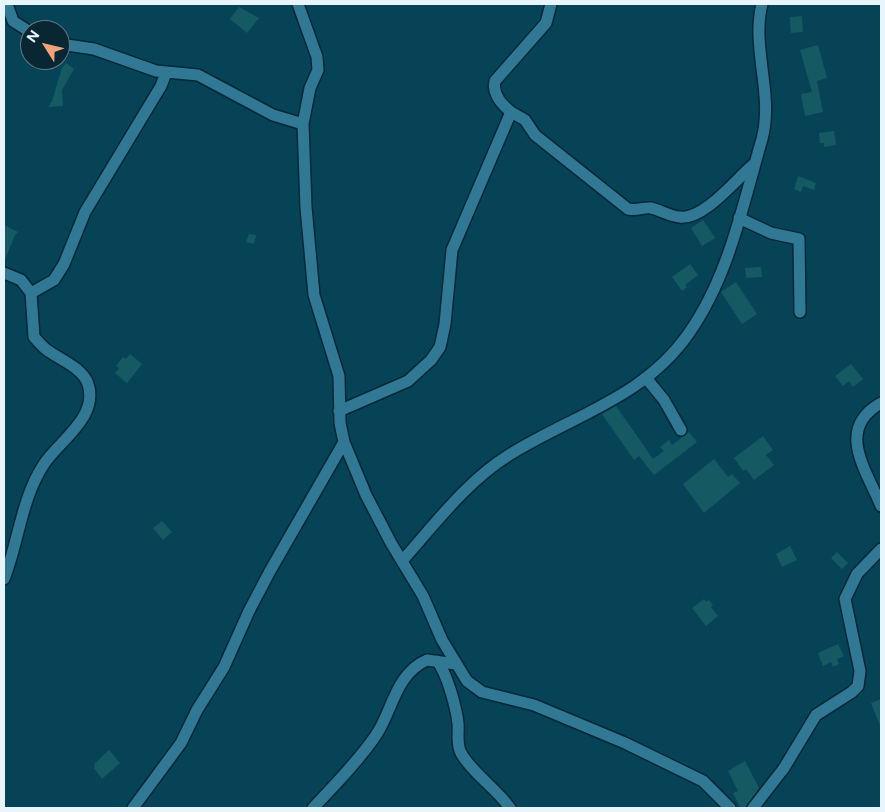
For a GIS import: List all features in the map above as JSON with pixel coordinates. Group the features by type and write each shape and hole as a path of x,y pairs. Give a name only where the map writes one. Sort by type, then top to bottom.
{"street":[{"path":"7,4 13,21 20,26"},
{"path":"298,4 317,57 318,70 310,88 303,124 306,207 314,295 339,376 339,411 344,442 366,495 402,561 424,596 442,640 467,682 482,692 534,705 625,743 703,781 730,808"},
{"path":"551,4 546,23 495,81 496,96 511,112 524,120 536,135 628,209 638,211 648,207 679,218 686,217 716,202 733,182 754,163"},
{"path":"402,561 459,497 508,455 615,400 646,378 688,334 705,308 724,262 739,218 767,116 759,34 759,15 762,4"},
{"path":"70,45 94,49 166,73 198,75 274,114 303,124"},
{"path":"31,293 54,280 64,264 85,212 161,86 166,73"},
{"path":"339,411 365,398 408,381 431,360 440,346 445,324 452,250 511,112"},
{"path":"739,218 771,233 799,239 800,312"},
{"path":"4,273 20,280 31,293 34,336 47,350 66,362 88,382 89,398 82,418 45,462 34,482 26,500 4,578"},
{"path":"646,378 664,400 681,430"},
{"path":"881,403 864,414 858,424 856,440 858,451 881,506"},
{"path":"133,808 181,743 197,710 224,667 270,570 344,442"},
{"path":"753,808 784,768 816,715 852,692 858,686 860,672 845,599 857,574 881,549"},
{"path":"313,808 374,737 395,694 405,679 421,662 427,660 456,664"},
{"path":"437,661 443,670 456,709 461,753 474,769 501,795 510,808"}],"building":[{"path":"239,7 259,18 247,33 230,19"},
{"path":"802,16 803,32 791,33 790,17"},
{"path":"818,45 827,78 817,81 823,112 805,116 801,94 812,92 800,50"},
{"path":"70,66 74,69 62,90 63,106 48,107 52,101 61,70 70,70"},
{"path":"834,131 836,145 824,147 824,143 820,143 819,133"},
{"path":"798,176 816,183 814,190 803,186 801,192 794,189"},
{"path":"703,220 715,238 702,246 691,228"},
{"path":"4,225 18,232 4,262"},
{"path":"249,234 256,235 254,244 246,242"},
{"path":"690,264 698,275 685,285 687,287 682,291 672,277"},
{"path":"761,267 762,277 746,278 745,268"},
{"path":"736,282 757,314 742,324 721,292"},
{"path":"130,354 142,364 127,383 115,373 119,368 116,366 123,357 126,359"},
{"path":"851,364 863,379 853,387 849,381 843,386 835,376"},
{"path":"616,406 653,459 664,451 660,447 669,440 672,445 689,432 697,442 654,475 639,456 634,460 602,414"},
{"path":"763,436 773,450 766,455 774,465 754,480 746,469 743,471 734,458"},
{"path":"714,459 728,477 732,474 740,483 704,513 683,484"},
{"path":"162,521 172,532 163,540 153,528"},
{"path":"790,546 797,560 782,567 776,554"},
{"path":"837,552 848,563 842,569 831,558"},
{"path":"704,599 706,602 709,600 713,605 711,607 718,616 706,626 692,608"},
{"path":"838,644 844,656 837,659 839,664 833,667 831,662 823,666 818,653"},
{"path":"881,699 881,728 871,703"},
{"path":"109,750 120,763 102,779 94,768 95,763"},
{"path":"745,761 759,788 746,807 741,808 733,793 738,791 728,771"}]}
